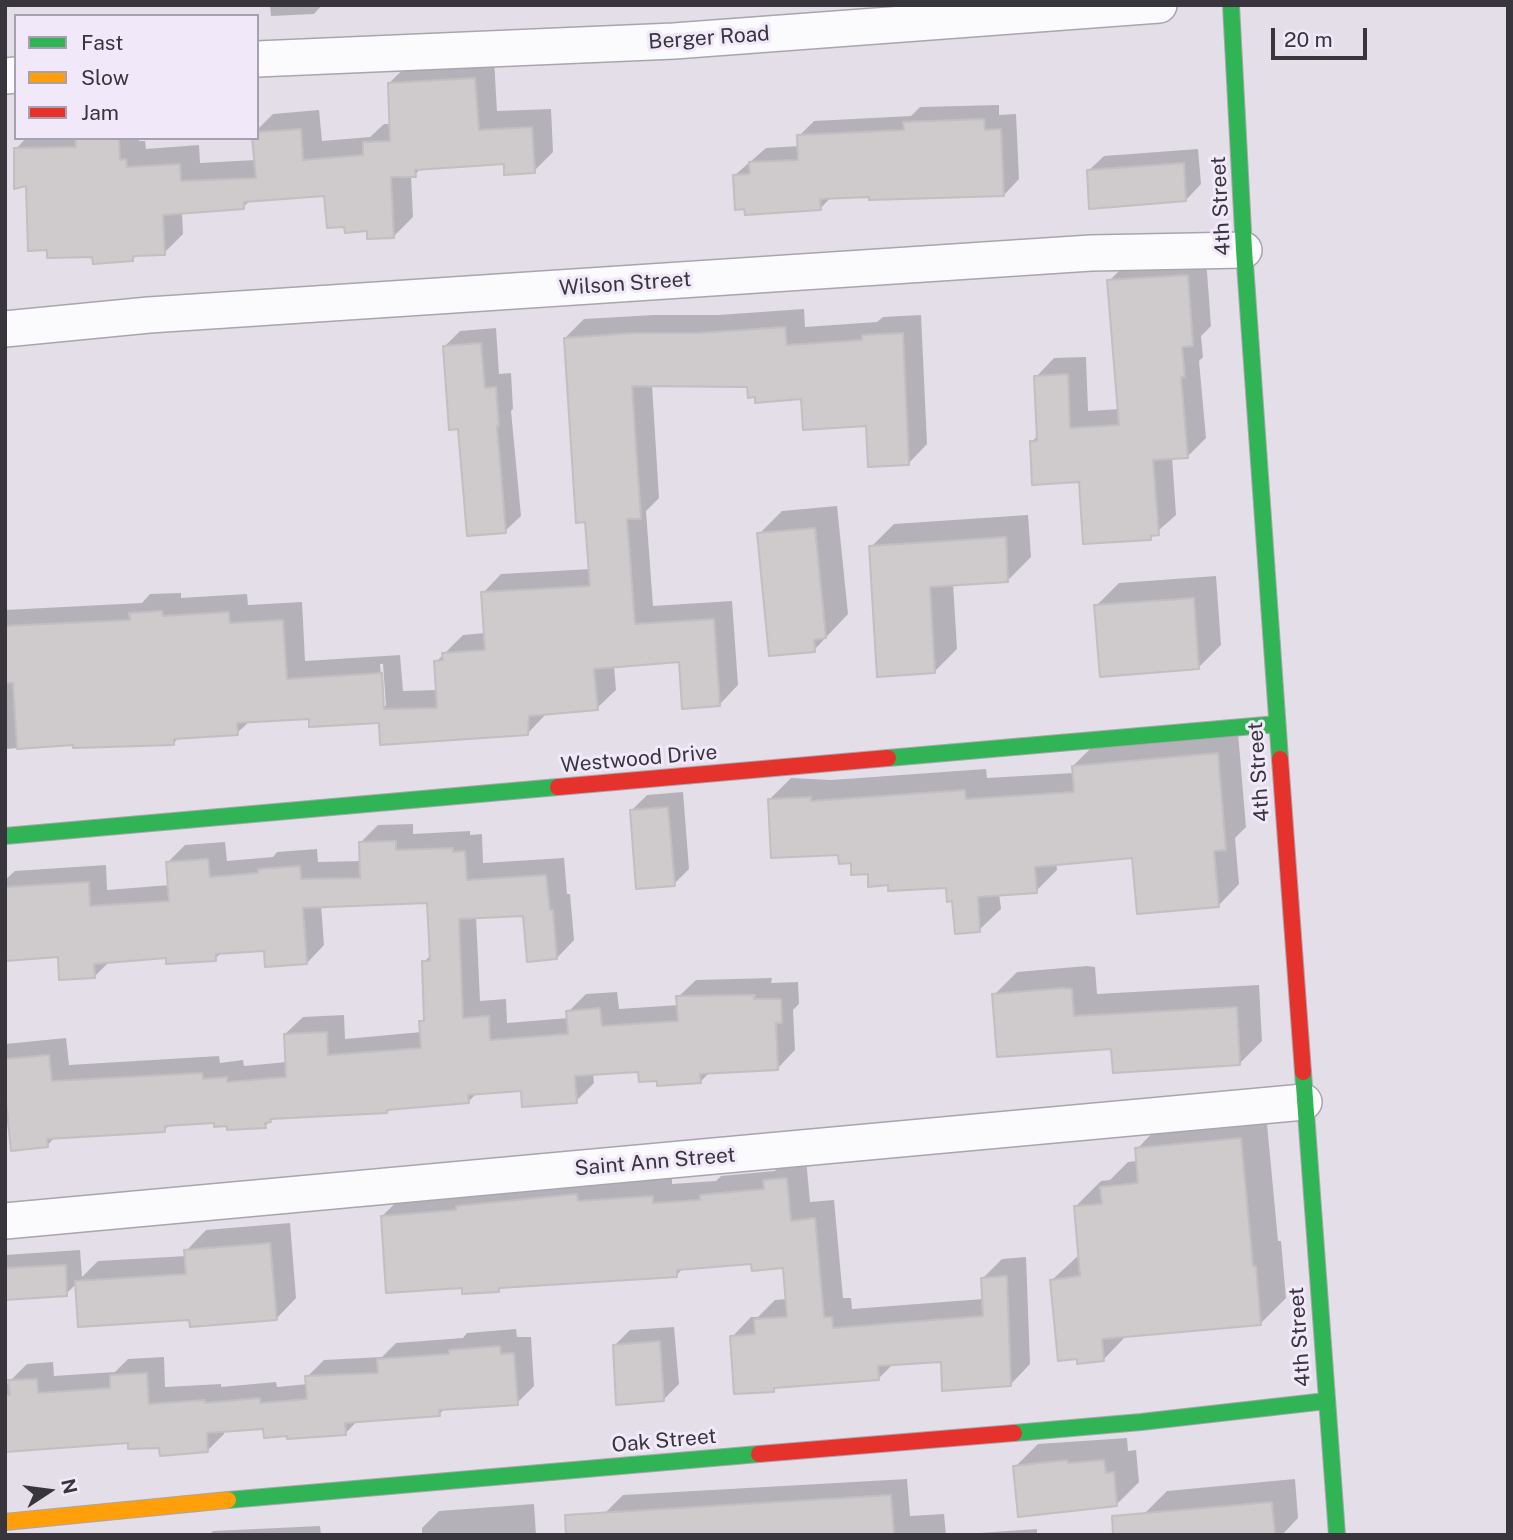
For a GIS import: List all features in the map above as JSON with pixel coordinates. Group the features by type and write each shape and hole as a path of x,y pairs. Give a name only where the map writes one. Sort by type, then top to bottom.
{"street":[{"name":"Berger Road","path":"259,59 674,41 1160,5"},
{"name":"4th Street","path":"1231,5 1244,250 1337,1535"},
{"name":"Wilson Street","path":"5,329 149,315 1077,254 1244,250"},
{"name":"Westwood Drive","path":"5,835 1277,724"},
{"name":"Saint Ann Street","path":"5,1221 1304,1102"},
{"name":"Oak Street","path":"5,1522 335,1489 1141,1422 1326,1401"}],"building":[{"path":"475,78 479,130 532,127 535,173 504,175 504,164 415,170 416,177 391,177 394,238 367,239 367,231 345,233 344,227 327,228 324,196 244,202 244,209 163,215 165,255 133,256 133,261 93,264 92,257 47,258 47,250 28,251 26,186 14,189 14,148 76,147 75,140 119,140 120,160 126,159 127,167 180,164 181,181 256,178 252,140 259,140 259,132 301,129 303,160 363,155 363,142 390,141 388,83"},
{"path":"984,119 985,130 1001,129 1004,196 820,199 821,210 745,215 744,209 735,210 733,175 750,174 749,162 798,160 797,135 904,130 903,122"},
{"path":"1184,163 1186,201 1089,209 1087,170"},
{"path":"1188,275 1193,346 1182,347 1185,377 1181,377 1188,458 1153,460 1159,535 1151,536 1151,540 1083,544 1079,482 1032,485 1030,441 1037,441 1034,376 1068,374 1070,428 1119,425 1107,280"},
{"path":"785,327 787,345 862,340 862,335 903,333 909,465 868,467 866,426 803,430 801,399 755,403 755,397 748,398 747,387 632,386 641,519 627,519 635,624 714,619 720,706 682,709 679,662 594,669 598,710 529,716 528,735 380,745 379,723 309,727 309,719 237,723 238,735 174,739 174,745 73,748 73,745 17,749 13,683 6,683 5,626 130,620 129,613 162,611 163,616 229,612 230,623 283,620 287,679 382,673 384,709 437,708 434,661 443,660 442,653 485,650 481,592 590,586 585,522 576,523 564,338"},
{"path":"481,343 485,388 496,387 506,533 467,536 458,429 449,430 443,346"},
{"path":"815,528 826,638 814,640 815,652 769,656 757,533"},
{"path":"1006,537 1008,582 930,587 935,673 877,677 869,546"},
{"path":"1194,598 1199,669 1100,677 1094,605"},
{"path":"1218,753 1226,850 1214,851 1219,907 1137,914 1132,858 1035,867 1037,893 978,897 980,932 955,934 952,901 947,902 946,888 888,891 888,885 868,887 868,874 851,875 851,863 839,864 838,855 771,858 768,799 811,797 811,801 965,790 966,799 1074,792 1072,766"},
{"path":"668,807 675,886 636,889 630,810"},
{"path":"396,841 396,850 453,848 453,852 465,851 467,880 546,875 550,910 553,910 557,959 527,962 523,916 459,919 463,1018 489,1016 490,1040 568,1034 566,1011 600,1008 602,1026 678,1021 676,996 755,995 754,999 781,999 782,1023 776,1023 778,1070 700,1074 701,1083 657,1086 657,1081 639,1082 638,1072 575,1076 577,1103 522,1107 521,1091 468,1095 469,1103 387,1110 387,1113 270,1119 271,1122 265,1123 266,1128 227,1130 227,1126 214,1127 214,1123 165,1126 165,1132 47,1139 48,1147 11,1151 5,1092 5,1059 49,1055 52,1081 202,1073 203,1079 227,1077 227,1082 286,1077 284,1034 327,1032 328,1055 421,1048 419,1021 424,1021 422,961 430,961 427,903 303,908 307,964 265,967 264,951 216,954 216,961 166,964 166,958 94,964 95,978 59,980 58,957 5,961 5,887 89,882 90,906 169,901 166,862 208,859 210,877 258,873 258,869 300,866 301,879 360,878 359,842"},
{"path":"1072,989 1074,1016 1237,1007 1240,1065 1113,1073 1111,1049 997,1057 992,994"},
{"path":"1241,1138 1261,1325 1102,1339 1104,1361 1077,1364 1077,1359 1058,1361 1050,1280 1080,1276 1074,1206 1102,1204 1100,1187 1138,1183 1135,1148"},
{"path":"787,1178 791,1221 815,1218 824,1317 832,1317 833,1328 983,1316 981,1278 1007,1276 1011,1386 942,1391 941,1362 878,1366 879,1380 774,1388 774,1392 734,1394 730,1336 755,1334 754,1319 787,1317 783,1268 752,1271 751,1264 677,1270 677,1277 499,1288 499,1292 462,1294 462,1288 386,1293 381,1216 456,1210 456,1206 577,1194 578,1201 653,1196 653,1203 700,1200 700,1195 764,1189 763,1180"},
{"path":"270,1243 277,1320 190,1327 189,1320 78,1327 75,1281 186,1274 184,1250"},
{"path":"66,1265 67,1296 5,1300 5,1268"},
{"path":"660,1341 664,1401 616,1405 613,1345"},
{"path":"500,1346 501,1354 514,1353 518,1405 439,1410 440,1416 345,1423 346,1435 287,1439 287,1436 264,1438 263,1429 207,1433 208,1452 160,1456 159,1448 128,1449 128,1443 5,1452 5,1395 10,1395 8,1380 37,1379 38,1393 110,1388 110,1375 147,1373 149,1404 260,1398 260,1403 307,1399 305,1376 378,1373 377,1359 449,1354 449,1350"},
{"path":"1067,1460 1068,1463 1104,1460 1106,1473 1114,1472 1117,1506 1018,1517 1013,1466"},
{"path":"891,1495 894,1535 566,1535 565,1515"},
{"path":"1272,1502 1275,1535 1113,1535 1112,1516"}],"traffic: fast":[{"path":"1231,5 1244,250 1280,759"},
{"path":"888,758 1277,724"},
{"path":"5,836 558,787"},
{"path":"1303,1072 1337,1535"},
{"path":"1014,1433 1326,1401"},
{"path":"228,1500 759,1454"}],"traffic: slow":[{"path":"5,1522 228,1500"}],"traffic: jam":[{"path":"558,787 888,758"},
{"path":"1280,759 1303,1072"},
{"path":"759,1454 1014,1433"}]}
